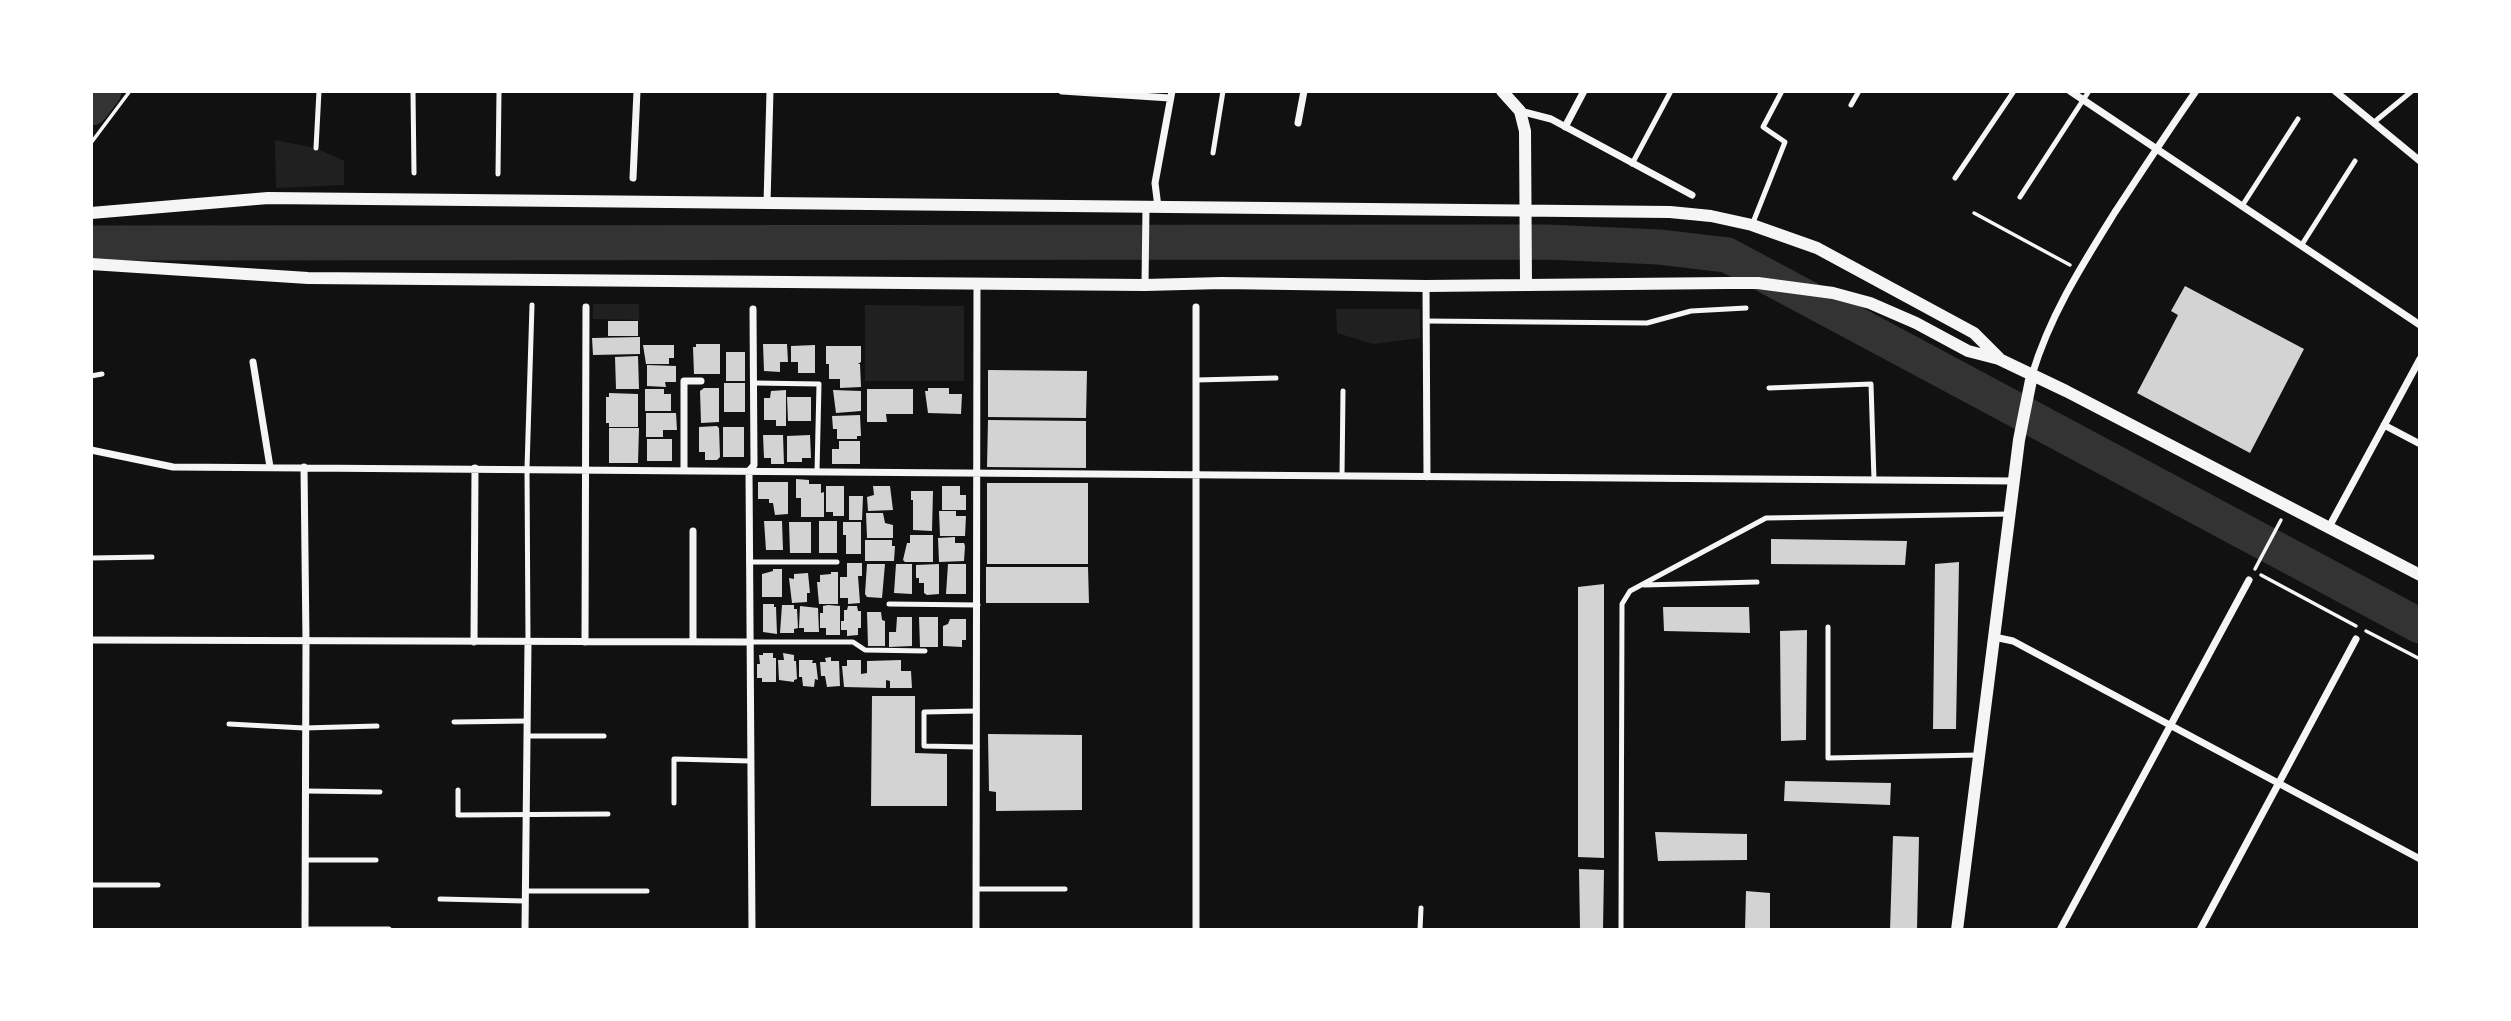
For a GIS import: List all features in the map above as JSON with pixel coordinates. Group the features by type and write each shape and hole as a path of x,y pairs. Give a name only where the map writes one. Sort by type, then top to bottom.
{"street":[{"path":"633,178 637,91"},
{"path":"767,203 770,91"},
{"path":"1062,91 1171,95 1155,183 1144,285"},
{"path":"1298,123 1304,91"},
{"path":"1502,91 1520,111 1525,131 1526,278"},
{"path":"1565,127 1584,91"},
{"path":"2070,91 2420,325"},
{"path":"1957,930 2018,440 2032,374 2041,344 2078,270 2196,91"},
{"path":"2335,91 2420,162"},
{"path":"1520,111 1551,119 1692,195"},
{"path":"91,213 268,198 1670,212 1711,216 1752,225 1817,248 1974,333 1999,359"},
{"path":"91,264 308,278 1426,286 1526,278 1684,284 1758,283 1833,293 1870,303 1969,351 1999,359 2032,374 2420,575"},
{"path":"976,930 977,283"},
{"path":"1426,286 1427,477"},
{"path":"586,307 586,642"},
{"path":"1196,307 1196,930"},
{"path":"752,309 755,383 754,465 749,471 752,930"},
{"path":"2329,527 2420,359"},
{"path":"253,362 270,467"},
{"path":"684,470 684,381 701,381"},
{"path":"2384,425 2420,444"},
{"path":"91,450 173,467 586,468 978,474 2014,481"},
{"path":"304,467 305,929"},
{"path":"474,642 475,468"},
{"path":"693,531 693,642"},
{"path":"2060,930 2249,580"},
{"path":"1993,637 2013,641 2420,859"},
{"path":"2200,930 2356,639"},
{"path":"91,640 749,642"},
{"path":"525,930 528,642"}],"lane":[{"path":"316,148 318,91"},
{"path":"412,91 414,173"},
{"path":"498,174 499,91"},
{"path":"1213,153 1223,91"},
{"path":"1632,164 1671,91"},
{"path":"1752,225 1785,142 1763,127 1782,91"},
{"path":"1851,105 1859,91"},
{"path":"1955,178 2014,91"},
{"path":"2021,197 2089,91"},
{"path":"2373,123 2412,91"},
{"path":"2242,206 2298,120"},
{"path":"2301,246 2355,161"},
{"path":"528,642 527,468 532,305"},
{"path":"1426,321 1647,323 1691,311 1746,308"},
{"path":"91,376 102,374"},
{"path":"1196,380 1276,378"},
{"path":"755,383 818,384 817,472"},
{"path":"1769,388 1871,384 1874,480"},
{"path":"1342,476 1343,391"},
{"path":"1621,930 1622,604 1630,591 1766,518 2010,514"},
{"path":"91,558 152,556"},
{"path":"749,562 837,562"},
{"path":"1641,585 1757,582"},
{"path":"889,604 978,605"},
{"path":"1828,627 1828,758 1979,755"},
{"path":"749,642 853,642 865,650 925,651"},
{"path":"977,711 925,712 924,746 977,747"},
{"path":"454,722 527,721"},
{"path":"229,724 304,729 377,726"},
{"path":"527,736 604,736"},
{"path":"674,803 674,759 750,761"},
{"path":"458,790 458,815 607,814"},
{"path":"306,791 380,792"},
{"path":"305,860 376,860"},
{"path":"91,885 158,885"},
{"path":"976,889 1065,889"},
{"path":"526,891 647,891"},
{"path":"440,899 525,901"},
{"path":"1420,930 1421,908"},
{"path":"305,929 389,929"}],"path":[{"path":"91,143 130,91"},
{"path":"1974,213 2078,270"},
{"path":"2276,528 2254,571 2420,659"}],"shaded area":[{"path":"275,140 316,148 344,161 344,185 276,188"},
{"path":"593,304 639,304 639,320 593,319"},
{"path":"865,305 964,306 964,381 865,381"},
{"path":"1336,309 1420,309 1420,338 1373,344 1337,333"}],"building":[{"path":"2185,286 2304,349 2250,453 2137,393 2178,315 2171,311"},
{"path":"608,321 638,321 638,336 608,336"},
{"path":"640,337 640,354 593,355 592,338"},
{"path":"696,344 720,344 720,374 694,374 693,347 696,347"},
{"path":"763,344 787,344 788,362 780,362 780,372 764,371"},
{"path":"643,345 674,345 674,358 669,358 669,364 646,364"},
{"path":"815,345 815,373 798,373 798,362 791,362 791,346"},
{"path":"826,346 861,346 861,362 858,364 861,387 840,388 840,379 829,379"},
{"path":"726,352 745,352 745,381 726,381"},
{"path":"638,356 639,389 616,389 615,357"},
{"path":"647,365 676,366 676,382 665,382 666,387 647,386"},
{"path":"988,370 1087,371 1086,418 988,417"},
{"path":"724,383 745,383 745,412 724,412"},
{"path":"704,388 719,388 719,422 701,423 700,391"},
{"path":"928,388 949,388 949,394 962,394 961,414 928,413 925,391 928,391"},
{"path":"645,389 664,389 664,394 671,394 671,411 645,411"},
{"path":"867,389 913,389 913,414 886,414 887,422 867,422"},
{"path":"786,390 786,426 776,426 776,420 764,420 764,398 770,398 771,391"},
{"path":"833,390 861,391 861,411 836,413"},
{"path":"609,393 638,394 638,427 609,427 609,423 606,423 606,397 609,397"},
{"path":"787,397 811,397 811,421 788,421"},
{"path":"646,413 676,413 677,430 663,430 663,437 646,437"},
{"path":"860,415 861,436 857,436 857,439 837,439 837,429 833,429 832,416"},
{"path":"988,420 1086,421 1086,468 987,467"},
{"path":"717,426 720,457 717,460 705,460 705,452 699,452 699,427"},
{"path":"723,427 744,427 744,457 723,457"},
{"path":"609,428 639,428 638,463 609,463"},
{"path":"763,435 783,435 784,464 771,464 771,458 764,458"},
{"path":"810,435 811,458 802,458 802,462 787,462 787,436"},
{"path":"647,439 672,439 672,461 647,461"},
{"path":"839,441 860,441 860,464 832,464 832,449 839,449"},
{"path":"796,479 809,480 809,484 821,484 821,493 824,492 824,517 801,517 801,498 796,498"},
{"path":"758,482 788,482 788,514 775,515 773,503 769,503 769,499 758,499"},
{"path":"987,483 1088,483 1088,564 987,564"},
{"path":"826,486 844,486 844,516 833,516 833,512 826,512"},
{"path":"873,486 890,486 893,510 868,511 867,497 874,495"},
{"path":"942,486 960,486 960,495 966,495 966,510 942,510"},
{"path":"911,491 933,491 932,531 913,530"},
{"path":"849,496 863,496 862,520 849,520"},
{"path":"939,511 956,511 956,516 966,516 965,536 940,536"},
{"path":"866,513 883,513 885,523 893,525 893,538 867,538"},
{"path":"764,521 782,521 783,550 766,550"},
{"path":"819,521 837,521 837,553 819,553"},
{"path":"789,522 811,522 811,553 790,553"},
{"path":"843,522 861,522 861,554 846,554"},
{"path":"910,535 933,535 933,562 903,560 907,543 910,543"},
{"path":"955,537 955,543 964,543 964,561 939,562 938,538"},
{"path":"1771,539 1907,541 1905,565 1771,564"},
{"path":"865,540 892,540 892,546 895,546 894,561 865,561"},
{"path":"1959,562 1956,729 1933,729 1935,564"},
{"path":"847,563 862,563 862,576 858,576 860,603 848,604 848,598 840,598 840,577 847,577"},
{"path":"867,564 885,564 882,598 867,597 865,594"},
{"path":"896,564 912,564 912,594 894,593"},
{"path":"939,564 939,594 927,595 924,593 924,583 919,583 919,578 916,578 916,565"},
{"path":"948,564 966,564 966,594 946,594"},
{"path":"986,567 1088,567 1089,603 986,603"},
{"path":"773,569 782,569 782,597 762,597 762,574"},
{"path":"838,572 838,604 819,604 817,582 820,582 820,575"},
{"path":"808,573 810,593 807,593 807,602 792,603 789,578 794,579 794,574"},
{"path":"1604,584 1604,858 1578,857 1578,587"},
{"path":"763,604 774,604 776,607 777,634 763,632"},
{"path":"782,605 794,605 794,609 797,609 798,628 794,629 794,633 780,633"},
{"path":"800,606 818,608 819,632 804,632 804,628 799,628"},
{"path":"823,606 840,606 840,635 826,635 826,628 820,628 820,613 823,613"},
{"path":"848,606 857,606 858,611 861,611 861,628 858,628 858,635 847,636 847,630 841,630 844,610 847,610"},
{"path":"1663,607 1749,607 1750,633 1664,631"},
{"path":"867,612 881,612 882,620 885,621 885,646 868,646"},
{"path":"897,617 912,617 912,646 889,647 889,632 896,632"},
{"path":"919,617 938,617 938,647 920,647"},
{"path":"950,619 966,619 966,640 962,640 962,647 943,646 943,626 948,624"},
{"path":"1807,630 1806,740 1781,741 1780,631"},
{"path":"773,653 773,658 776,658 776,682 762,682 762,678 757,678 759,655"},
{"path":"783,653 794,655 797,679 794,682 779,680 778,660 784,660"},
{"path":"831,657 831,661 839,661 840,686 827,687 825,676 821,676 820,662 826,662 825,658"},
{"path":"799,660 813,660 812,663 816,663 818,680 815,679 814,687 803,686 802,677 799,677"},
{"path":"847,660 861,660 861,674 867,673 867,661 901,660 901,671 911,671 912,688 890,688 890,681 886,680 886,688 844,687 842,666 847,666"},
{"path":"872,696 915,696 915,753 947,754 947,806 871,806"},
{"path":"988,734 1082,735 1082,810 996,811 996,792 989,791"},
{"path":"1785,781 1891,783 1890,805 1784,801"},
{"path":"1655,832 1747,834 1747,860 1658,861"},
{"path":"1893,836 1919,837 1917,930 1890,930"},
{"path":"1579,869 1604,870 1603,930 1580,930"},
{"path":"1746,891 1770,893 1770,930 1745,930"}],"waterway":[{"path":"91,108 104,91"},
{"path":"91,243 1546,242 1659,247 1727,255 2420,626"}]}
